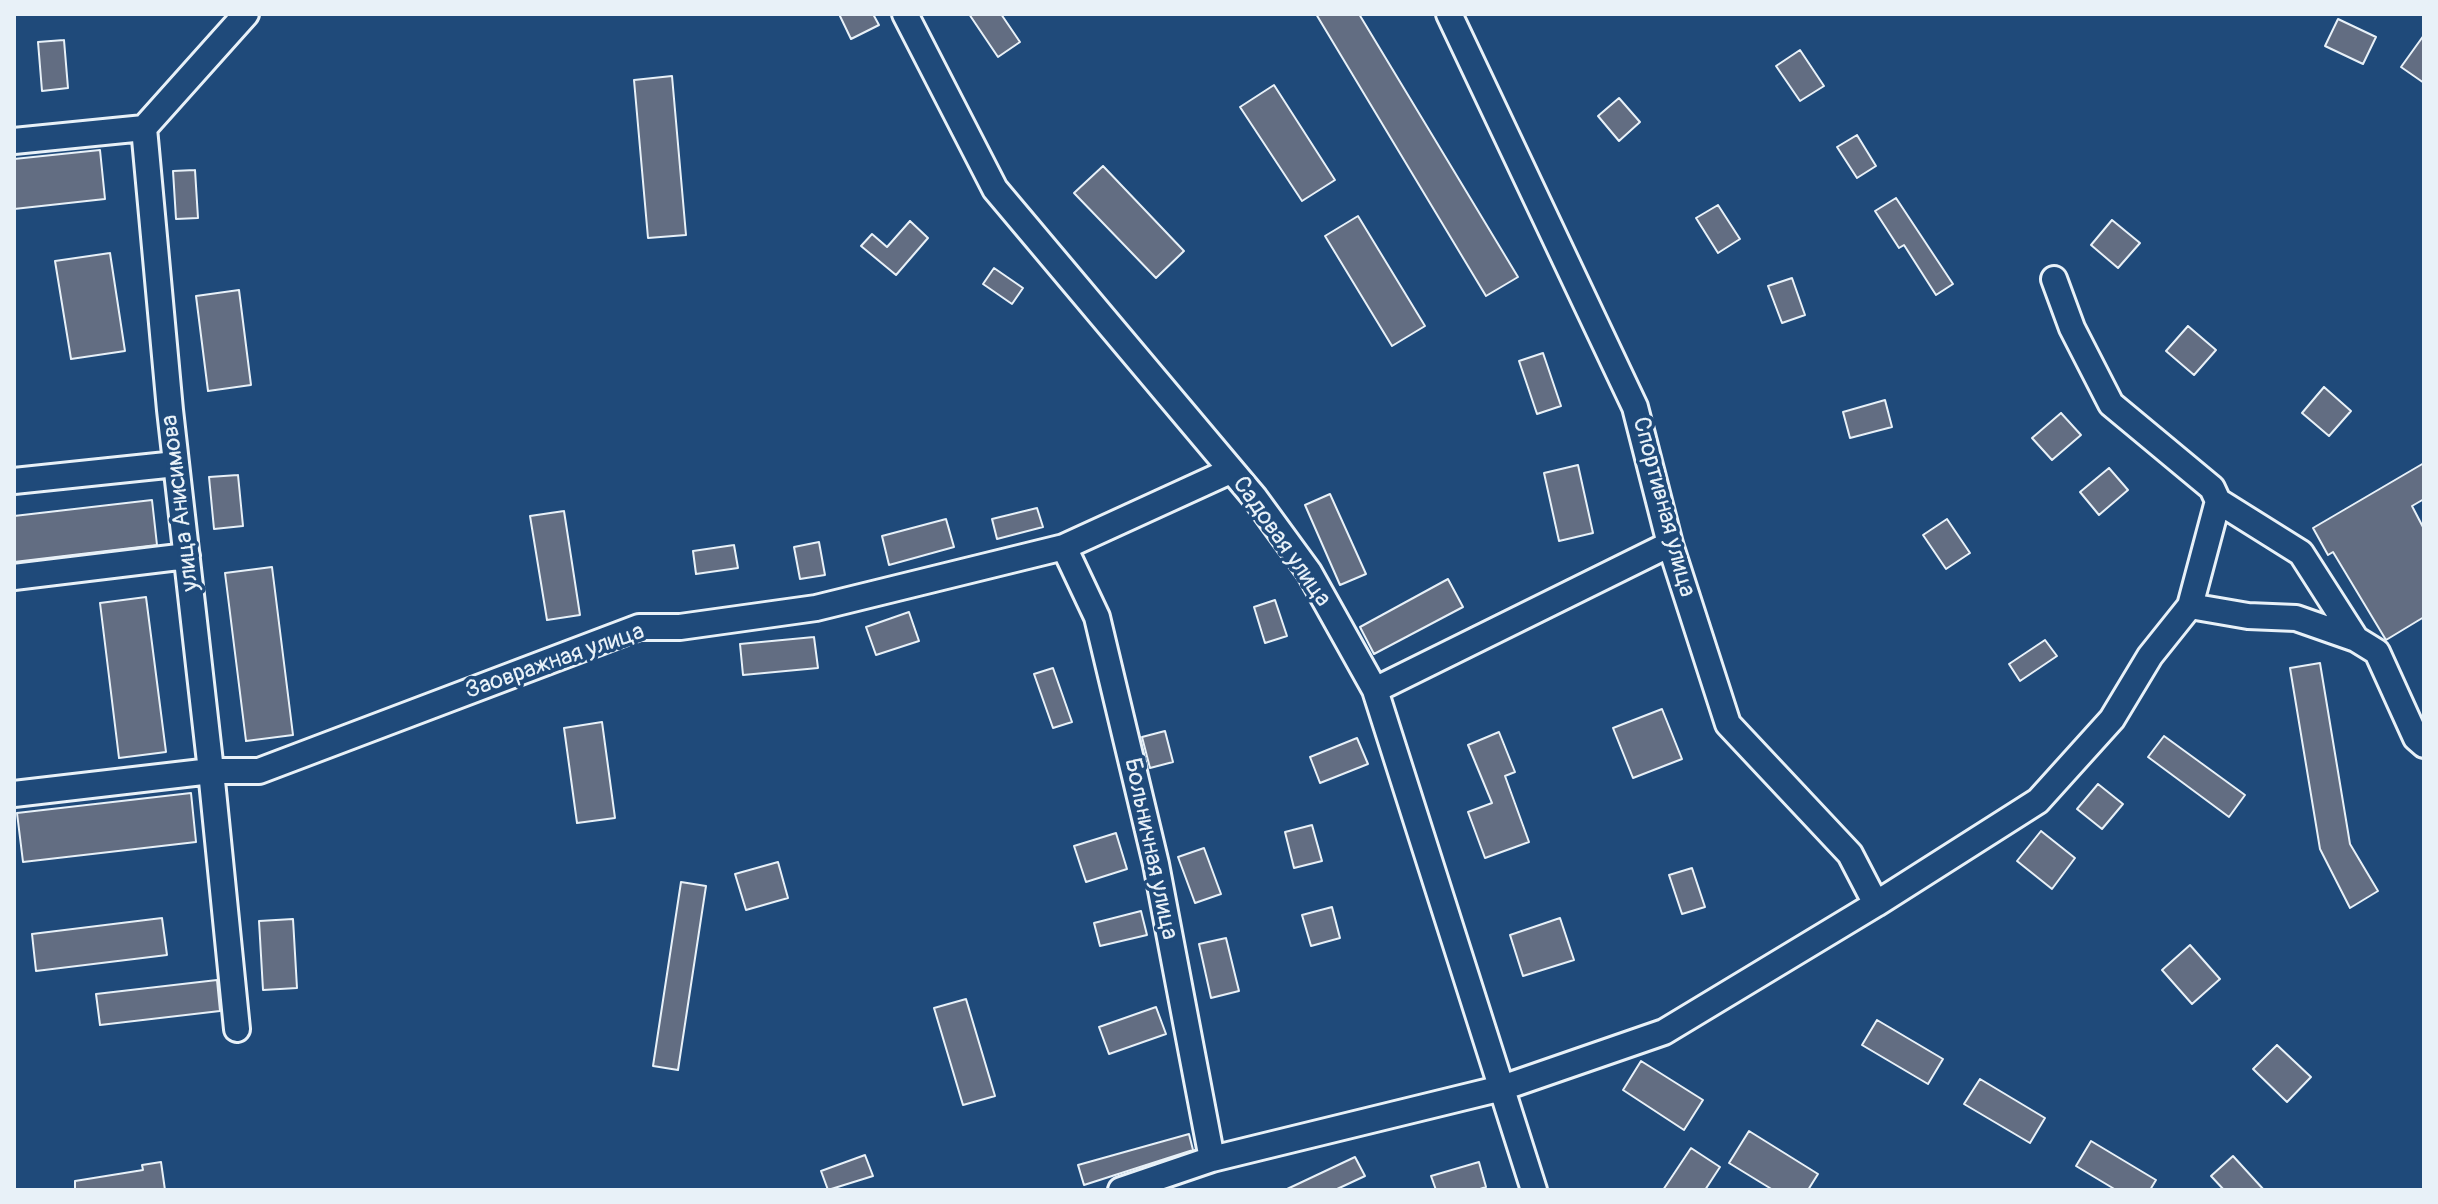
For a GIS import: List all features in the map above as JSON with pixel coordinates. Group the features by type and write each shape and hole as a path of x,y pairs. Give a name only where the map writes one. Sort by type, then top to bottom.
{"street":[{"path":"14,141 144,128 246,14"},
{"name":"Садовая улица","path":"905,14 960,124 1008,207 1255,498 1309,572 1375,690 1534,1190"},
{"name":"Спортивная улица","path":"1449,14 1635,407 1670,544 1728,724 1850,854 1876,904"},
{"name":"улица Анисимова","path":"144,128 176,464 237,1029"},
{"path":"2054,279 2072,328 2111,404 2212,488 2218,501 2301,553 2356,639"},
{"path":"14,481 176,464"},
{"name":"Заовражная улица","path":"14,794 211,771 259,771 639,627 680,627 816,608 1064,547 1230,471"},
{"path":"1121,1190 1212,1159 1502,1088 1664,1032 1876,904 2038,801 2112,719 2150,656 2190,606 2218,501"},
{"path":"1375,690 1670,544"},
{"name":"Больничная улица","path":"1064,547 1097,617 1156,864 1212,1159"},
{"path":"14,577 187,556"},
{"path":"2190,606 2248,616 2296,618 2356,639 2377,652 2416,738 2424,745"}],"building":[{"path":"839,14 873,14 879,25 851,39"},
{"path":"969,14 1001,14 1020,42 998,57"},
{"path":"1316,14 1359,14 1518,277 1486,296"},
{"path":"2338,19 2376,37 2363,64 2325,46"},
{"path":"2424,35 2424,83 2401,67"},
{"path":"64,40 68,88 42,91 38,42"},
{"path":"1800,50 1824,86 1800,101 1776,66"},
{"path":"672,76 686,235 648,238 634,80"},
{"path":"1274,85 1335,180 1302,201 1240,107"},
{"path":"1619,98 1640,122 1619,141 1598,116"},
{"path":"1857,135 1876,166 1857,178 1837,147"},
{"path":"100,150 105,199 14,209 14,159"},
{"path":"1103,166 1184,251 1156,278 1074,193"},
{"path":"195,170 198,218 176,219 173,171"},
{"path":"1896,198 1953,284 1936,295 1904,245 1899,248 1875,211"},
{"path":"1718,205 1740,239 1718,253 1696,218"},
{"path":"1358,216 1425,326 1392,346 1325,236"},
{"path":"2112,220 2140,243 2118,268 2091,245"},
{"path":"910,221 928,238 896,275 861,246 872,234 887,247"},
{"path":"110,253 125,351 71,359 55,261"},
{"path":"994,268 1023,288 1012,304 983,284"},
{"path":"1792,278 1805,315 1782,323 1768,286"},
{"path":"239,290 251,385 208,391 196,296"},
{"path":"2188,326 2216,350 2194,375 2166,351"},
{"path":"1543,353 1561,406 1537,414 1519,361"},
{"path":"2324,387 2351,411 2329,436 2302,413"},
{"path":"1885,400 1892,427 1850,438 1843,412"},
{"path":"2061,413 2081,435 2052,460 2032,438"},
{"path":"2424,463 2424,499 2412,506 2424,529 2424,617 2386,640 2333,552 2328,555 2313,528"},
{"path":"1578,465 1593,533 1559,541 1544,473"},
{"path":"2109,468 2128,490 2099,515 2080,492"},
{"path":"238,475 243,526 214,529 209,477"},
{"path":"1330,494 1366,574 1340,585 1305,505"},
{"path":"152,500 157,545 14,562 14,516"},
{"path":"1037,508 1043,527 997,539 992,519"},
{"path":"564,511 580,615 547,620 530,516"},
{"path":"946,519 954,547 889,565 882,536"},
{"path":"1947,519 1970,553 1946,569 1923,535"},
{"path":"819,542 825,575 800,579 794,547"},
{"path":"734,545 738,568 696,574 693,551"},
{"path":"272,567 293,735 246,741 225,573"},
{"path":"1448,579 1463,607 1374,654 1360,627"},
{"path":"146,597 166,752 119,758 100,603"},
{"path":"1275,600 1287,636 1265,643 1254,607"},
{"path":"909,612 919,641 876,655 866,627"},
{"path":"814,637 818,668 743,675 740,644"},
{"path":"2045,640 2057,656 2020,681 2009,664"},
{"path":"2320,663 2350,844 2378,891 2350,908 2320,849 2290,668"},
{"path":"1053,668 1072,722 1053,728 1034,674"},
{"path":"1662,709 1682,759 1633,778 1613,728"},
{"path":"602,722 615,818 577,823 564,728"},
{"path":"1165,731 1173,762 1150,768 1142,737"},
{"path":"1499,732 1515,772 1505,776 1529,842 1485,858 1468,812 1492,803 1468,745"},
{"path":"2164,736 2245,795 2229,817 2148,757"},
{"path":"1357,738 1368,764 1320,783 1310,757"},
{"path":"2098,784 2123,804 2102,829 2077,809"},
{"path":"191,793 196,842 23,862 17,813"},
{"path":"1312,825 1322,861 1294,868 1285,832"},
{"path":"2041,831 2075,858 2052,889 2017,861"},
{"path":"1116,833 1127,869 1086,882 1074,846"},
{"path":"1204,848 1221,894 1195,903 1178,857"},
{"path":"778,862 788,898 746,910 735,874"},
{"path":"1692,868 1705,907 1682,914 1669,875"},
{"path":"681,882 706,886 678,1070 653,1066"},
{"path":"1332,907 1340,938 1311,946 1302,915"},
{"path":"1141,911 1147,935 1100,946 1094,923"},
{"path":"162,918 167,955 36,971 32,934"},
{"path":"1560,918 1574,960 1523,976 1510,935"},
{"path":"293,919 297,988 263,990 259,921"},
{"path":"1226,938 1239,991 1211,998 1199,944"},
{"path":"2190,945 2220,979 2192,1004 2162,970"},
{"path":"217,980 220,1011 100,1025 96,994"},
{"path":"966,999 995,1096 963,1105 934,1008"},
{"path":"1156,1007 1166,1034 1109,1054 1099,1027"},
{"path":"1877,1020 1943,1059 1928,1084 1862,1045"},
{"path":"2277,1045 2311,1077 2287,1102 2253,1069"},
{"path":"1641,1061 1703,1100 1684,1130 1623,1090"},
{"path":"1980,1079 2045,1118 2030,1143 1964,1104"},
{"path":"1749,1131 1818,1174 1808,1190 1773,1190 1729,1163"},
{"path":"1189,1134 1193,1150 1084,1185 1078,1165"},
{"path":"2091,1141 2156,1180 2150,1190 2116,1190 2076,1166"},
{"path":"1691,1148 1720,1167 1705,1190 1663,1190"},
{"path":"865,1155 873,1176 828,1190 821,1171"},
{"path":"2233,1156 2264,1190 2224,1190 2211,1176"},
{"path":"1355,1157 1365,1176 1335,1190 1285,1190"},
{"path":"161,1162 165,1190 75,1190 75,1181 143,1170 142,1165"},
{"path":"1479,1162 1486,1187 1477,1190 1436,1190 1431,1176"}]}
